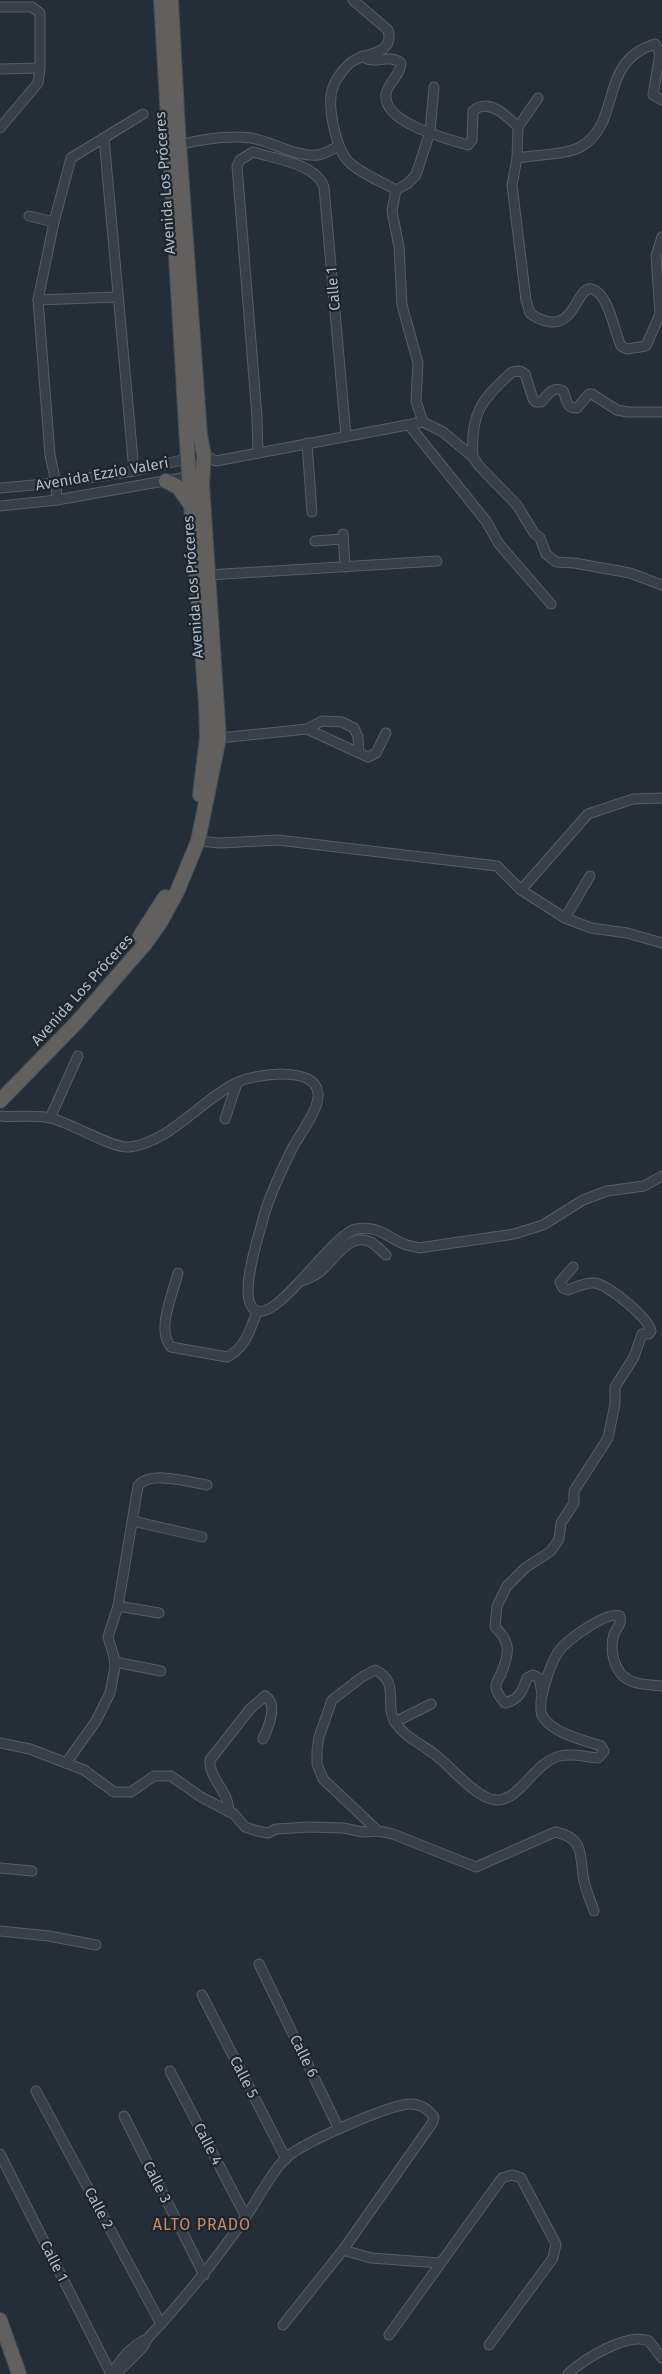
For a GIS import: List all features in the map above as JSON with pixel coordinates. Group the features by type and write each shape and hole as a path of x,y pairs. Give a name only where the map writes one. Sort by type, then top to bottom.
{"highway":[{"name":"Avenida Los Próceres","path":"0,1090 131,949 167,893 191,838 200,797 207,737 189,477 161,0"},
{"name":"Avenida Los Próceres","path":"0,1101 85,1013 145,944 160,923 177,892 198,841 219,738 203,473 210,458 200,435 179,144 171,0"},
{"path":"166,481 182,491 191,507"},
{"path":"0,2320 19,2374"}],"street":[{"path":"353,0 388,30 390,37 388,44 382,50 362,56 342,72 331,96 335,132 339,146 349,162 396,190"},
{"path":"0,7 32,7 40,13 40,68 38,83 0,128"},
{"path":"517,158 580,147 590,140 599,128 620,69 632,54 640,48 655,44 660,53 653,95 662,100"},
{"path":"362,56 369,60 394,58 401,63 401,68 390,82 386,94 387,102 395,113 409,125 468,145 472,140 473,111 478,106 486,105 505,115 518,127"},
{"path":"0,69 40,68"},
{"path":"396,190 407,184 416,175 430,132 434,87"},
{"path":"538,98 518,127 517,158 512,185 526,300 530,313 536,318 558,322 567,318 579,297 586,289 590,288 604,301 611,314 621,346 627,350 646,346 660,314 656,256 662,237"},
{"path":"56,500 56,483 50,455 38,300 54,222 71,158 143,114"},
{"path":"179,144 217,136 238,137 265,140 303,153 318,155 339,146"},
{"path":"104,138 134,471"},
{"name":"Calle 1","path":"258,453 237,166 240,160 253,152 287,162 314,173 321,179 324,187 346,436"},
{"path":"396,190 392,211 399,247 402,305 418,363 416,401 423,422 450,437 473,458 517,505 534,533 540,538 546,554 556,562 630,572 662,586"},
{"path":"29,216 54,222"},
{"path":"38,300 117,297"},
{"path":"473,458 473,424 476,414 490,393 512,372 516,371 525,374 527,377 532,399 536,402 542,402 557,388 562,391 568,405 573,408 577,408 589,394 592,394 617,410 628,412 662,412"},
{"name":"Avenida Ezzio Valeri","path":"0,488 56,483 134,471 189,458 210,458 258,453 423,422"},
{"path":"409,425 486,521 499,544 551,604"},
{"path":"307,443 312,512"},
{"name":"Avenida Ezzio Valeri","path":"0,506 56,500 203,473"},
{"path":"315,541 343,536 345,567"},
{"path":"209,575 437,561"},
{"path":"219,738 307,729 322,721 342,722 354,728 358,737 359,753"},
{"path":"307,729 368,757 376,753 386,733"},
{"path":"521,890 588,814 633,799 662,798"},
{"path":"198,841 220,843 278,840 497,866 521,890 565,918 591,928 627,933 662,943"},
{"path":"565,918 590,876"},
{"path":"50,1118 78,1056"},
{"path":"0,1116 50,1118 127,1148 144,1144 160,1136 237,1082 281,1074 301,1075 313,1083 318,1091 317,1103 292,1150 264,1215 250,1269 248,1299 257,1312"},
{"path":"225,1119 237,1082"},
{"path":"257,1312 262,1312 272,1307 298,1283 333,1245 354,1229 368,1228 389,1234 404,1244 419,1248 514,1234 543,1225 583,1200 607,1191 644,1186 662,1176"},
{"path":"298,1283 316,1275 343,1248 353,1242 361,1240 371,1243 386,1255"},
{"path":"378,1831 323,1779 317,1764 316,1750 332,1700 362,1677 375,1670 382,1673 390,1688 394,1722 405,1733 437,1756 484,1796 496,1800 506,1799 518,1792 540,1766 549,1761 572,1754 598,1758 604,1751 601,1746 559,1729 547,1722 542,1716 542,1694 539,1678 533,1675 527,1678 524,1689 519,1696 505,1703 497,1692 496,1684 505,1663 507,1650 506,1640 495,1627 497,1606 510,1582 525,1568 551,1551 559,1539 561,1523 574,1503 574,1490 611,1431 615,1404 615,1387 618,1380 634,1357 642,1334 649,1334 652,1330 633,1308 605,1287 592,1283 582,1284 568,1290 563,1288 560,1282 573,1267"},
{"path":"178,1272 165,1326 166,1341 171,1347 228,1357 236,1353 243,1345 257,1312"},
{"path":"66,1763 96,1721 110,1692 115,1662 108,1637 118,1606 138,1486 146,1478 153,1477 207,1485"},
{"path":"133,1522 202,1537"},
{"path":"118,1606 159,1613"},
{"path":"542,1694 558,1652 591,1625 614,1615 620,1616 621,1621 614,1634 612,1646 614,1660 620,1672 633,1682 662,1686"},
{"path":"115,1662 161,1671"},
{"path":"229,1812 223,1789 212,1772 210,1760 250,1709 265,1696 270,1701 272,1708 263,1739"},
{"path":"394,1722 431,1704"},
{"path":"0,1743 30,1749 66,1763 93,1775 114,1792 124,1794 131,1792 154,1776 171,1776 201,1797 236,1816 243,1826 257,1832 268,1832 276,1828 310,1827 343,1828 363,1832 378,1831 393,1834 476,1867 555,1832 567,1834 575,1840 580,1848 584,1882 594,1911"},
{"path":"0,1868 32,1871"},
{"path":"0,1931 49,1936 96,1945"},
{"name":"Calle 6","path":"259,1964 339,2129"},
{"name":"Calle 5","path":"202,1995 286,2158"},
{"name":"Calle 4","path":"170,2070 246,2218"},
{"name":"Calle 2","path":"36,2091 162,2324"},
{"path":"110,2373 143,2347 147,2339 204,2275 246,2218 286,2158 306,2144 339,2129 406,2104 423,2107 434,2116 430,2127 343,2250 283,2325"},
{"name":"Calle 3","path":"124,2116 204,2275"},
{"name":"Calle 1","path":"0,2154 110,2373"},
{"path":"389,2335 502,2178 512,2175 521,2178 556,2244 553,2258 489,2345"},
{"path":"343,2250 371,2258 440,2263"},
{"path":"568,2374 594,2356 634,2338 648,2340 662,2358"}],"district":[{"name":"ALTO PRADO","path":"202,2224"}]}
